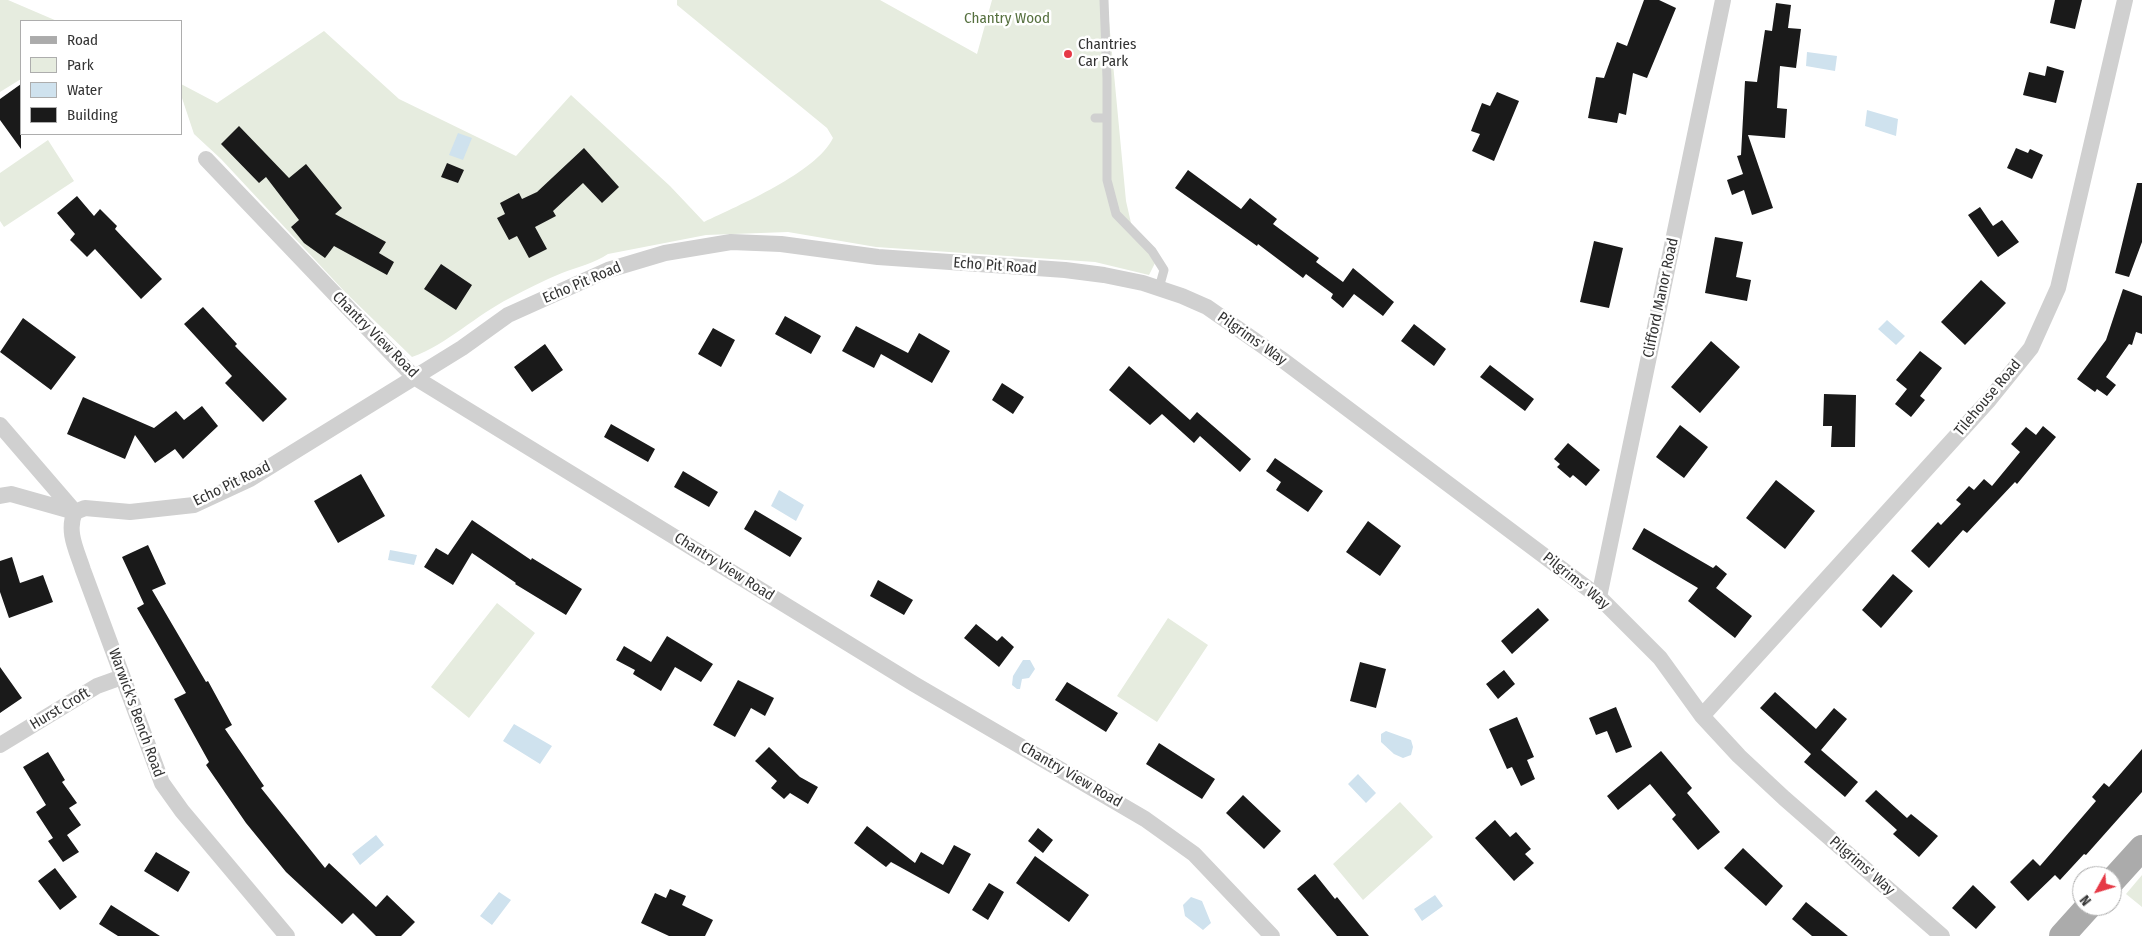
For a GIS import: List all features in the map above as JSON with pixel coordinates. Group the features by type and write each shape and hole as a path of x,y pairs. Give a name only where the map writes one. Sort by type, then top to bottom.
{"main road":[{"path":"2122,870 2142,848"},
{"path":"2062,936 2080,916"}],"street":[{"name":"Clifford Manor Road","path":"1599,597 1723,0"},
{"name":"Tilehouse Road","path":"1702,716 1989,400 2031,348 2058,288 2125,0"},
{"name":"Chantry View Road","path":"206,159 414,377 914,684 1145,818 1194,854 1272,936"},
{"name":"Echo Pit Road","path":"74,512 85,508 130,512 194,505 250,479 462,348 508,315 608,270 665,253 731,242 781,244 878,257 1065,270 1104,275 1159,288"},
{"name":"Pilgrims' Way","path":"1159,288 1182,296 1215,312 1280,358 1599,597 1660,658 1702,716 1739,756 1784,798 1942,936"},
{"path":"0,425 74,512"},
{"path":"0,496 11,494 74,512"},
{"name":"Warwick's Bench Road","path":"74,512 70,521 72,536 162,783 182,811 287,936"},
{"name":"Hurst Croft","path":"0,745 97,686 122,677"}],"lane":[{"path":"1104,0 1107,180 1116,214 1152,251 1164,270 1159,288"},
{"path":"1096,118 1107,118"}],"green space":[{"path":"0,0 8,0 55,20 20,20 20,80 0,92"},
{"name":"Chantry Wood","path":"677,0 880,0 977,54 992,0 1107,0 1126,201 1131,223 1155,263 1149,275 1095,262 876,247 788,232 706,235 608,254 562,273 498,305 438,345 412,357 345,292 221,159 194,134 182,98 182,85 217,103 324,31 399,99 516,156 571,95 670,186 704,222 775,187 811,164 824,151 833,138 827,128 677,5"},
{"path":"48,140 74,181 4,227 0,221 0,173"},
{"path":"497,603 535,633 469,718 431,687"},
{"path":"1168,618 1208,645 1157,722 1117,696"},
{"path":"1400,802 1433,837 1363,900 1333,864"},
{"path":"2142,875 2142,907 2126,894"}],"water":[{"path":"1807,52 1837,56 1835,71 1806,66"},
{"path":"1867,110 1898,119 1896,136 1865,126"},
{"path":"458,133 472,138 463,160 449,155"},
{"path":"1887,320 1905,336 1896,345 1878,329"},
{"path":"779,490 804,505 796,521 771,506"},
{"path":"390,550 417,555 414,565 388,560"},
{"path":"1023,660 1030,660 1035,669 1029,678 1022,679 1020,689 1017,689 1012,685 1013,676"},
{"path":"514,724 552,746 540,764 503,741"},
{"path":"1386,731 1411,740 1413,747 1411,755 1403,758 1394,754 1381,742 1381,734"},
{"path":"1358,774 1376,793 1366,803 1348,784"},
{"path":"376,835 384,845 360,865 352,854"},
{"path":"499,892 511,900 492,925 480,916"},
{"path":"1435,895 1443,906 1422,921 1414,909"},
{"path":"1191,897 1202,901 1211,923 1203,930 1185,916 1183,905"}],"building":[{"path":"1644,0 1659,0 1676,8 1647,78 1633,73 1626,115 1619,113 1617,123 1588,118 1596,77 1604,78 1617,42 1627,46"},
{"path":"2055,0 2082,0 2075,29 2050,23"},
{"path":"1776,3 1791,5 1788,28 1801,29 1796,68 1780,66 1777,108 1787,109 1785,138 1748,135 1773,208 1752,215 1744,190 1732,195 1727,180 1743,174 1737,156 1741,155 1745,81 1757,82 1765,30 1772,31"},
{"path":"2047,66 2064,71 2056,103 2023,95 2029,72 2045,76"},
{"path":"20,85 21,149 0,120 0,99"},
{"path":"1497,92 1519,101 1494,161 1472,151 1480,134 1471,131 1482,103 1490,106"},
{"path":"239,126 289,178 306,164 342,208 335,214 386,242 379,253 394,262 387,275 334,246 325,258 304,243 291,227 299,220 266,177 259,183 221,144"},
{"path":"584,148 619,187 602,203 583,183 553,211 556,216 535,227 547,249 529,258 517,236 509,240 497,218 505,214 500,203 519,193 522,199 537,192"},
{"path":"2016,148 2028,153 2030,149 2043,155 2032,179 2007,168"},
{"path":"447,163 464,170 458,183 441,177"},
{"path":"1188,170 1241,209 1250,198 1277,219 1273,224 1319,258 1316,262 1343,282 1353,268 1394,302 1383,316 1354,294 1343,308 1331,298 1333,294 1306,274 1303,278 1258,244 1257,246 1175,188"},
{"path":"2137,183 2142,183 2142,242 2129,277 2115,273"},
{"path":"77,196 94,216 100,209 117,226 115,229 162,279 141,299 95,249 87,257 70,240 75,234 57,213"},
{"path":"1980,207 1993,226 2002,220 2019,242 1998,257 1968,215"},
{"path":"1715,237 1743,242 1736,277 1751,280 1747,301 1705,293"},
{"path":"1594,241 1623,248 1609,308 1580,302"},
{"path":"441,264 472,285 456,310 424,289"},
{"path":"1981,280 2006,303 1965,345 1941,322"},
{"path":"2123,289 2142,296 2142,334 2136,332 2132,345 2129,344 2106,377 2116,385 2107,396 2097,389 2095,392 2077,379 2106,340"},
{"path":"203,307 237,344 235,346 287,399 263,422 225,383 232,376 184,324"},
{"path":"785,316 821,336 811,354 775,334"},
{"path":"23,318 76,357 51,390 0,352"},
{"path":"1414,324 1446,349 1434,366 1401,341"},
{"path":"856,326 908,353 919,333 950,351 932,383 881,354 874,368 842,351"},
{"path":"713,328 735,340 721,367 698,354"},
{"path":"1711,341 1740,367 1700,413 1671,387"},
{"path":"545,344 563,370 532,392 514,367"},
{"path":"1920,351 1942,368 1920,396 1925,400 1911,417 1895,404 1907,389 1896,380"},
{"path":"1490,365 1534,399 1525,411 1480,377"},
{"path":"1129,366 1190,420 1197,412 1251,459 1240,472 1200,436 1194,443 1162,414 1150,425 1109,390"},
{"path":"1002,383 1024,397 1013,414 992,400"},
{"path":"1824,394 1856,395 1855,447 1831,447 1832,426 1823,426"},
{"path":"83,397 154,428 176,411 184,420 202,406 218,426 183,459 175,449 155,463 135,435 125,459 67,434"},
{"path":"611,424 655,449 648,462 604,437"},
{"path":"1680,425 1708,447 1684,478 1656,457"},
{"path":"2043,426 2056,437 2017,484 2015,482 1967,533 1963,530 1929,568 1911,551 1938,522 1941,525 1961,504 1956,500 1969,486 1974,490 1984,479 1992,486 2020,452 2011,444 2026,427 2036,435"},
{"path":"1568,443 1600,470 1586,486 1573,475 1570,478 1557,467 1560,464 1554,459"},
{"path":"1275,458 1323,491 1308,512 1276,490 1281,482 1266,471"},
{"path":"683,471 718,492 709,507 674,487"},
{"path":"361,474 385,516 338,543 314,501"},
{"path":"1776,480 1815,511 1785,549 1746,518"},
{"path":"755,510 802,538 790,557 744,529"},
{"path":"472,520 531,560 532,558 582,589 566,615 515,584 472,553 453,585 424,567 436,548 448,555"},
{"path":"1368,521 1401,546 1380,576 1346,552"},
{"path":"1644,528 1713,568 1716,565 1727,574 1716,588 1752,616 1735,638 1688,601 1698,588 1632,549"},
{"path":"148,545 166,584 152,590 206,682 208,681 232,725 225,729 264,786 261,788 325,868 329,863 376,907 387,895 415,922 401,936 376,936 353,913 342,924 286,872 246,823 206,765 209,762 174,699 186,693 137,608 144,604 122,557"},
{"path":"12,557 20,583 43,575 53,602 9,618 0,592 0,561"},
{"path":"1893,574 1913,591 1881,628 1862,610"},
{"path":"878,580 913,600 904,615 870,596"},
{"path":"1538,608 1549,620 1512,654 1501,641"},
{"path":"976,624 997,641 1002,636 1014,647 999,667 964,638"},
{"path":"667,636 713,664 701,682 675,667 661,691 633,674 635,670 616,660 624,646 651,662"},
{"path":"1360,662 1386,669 1376,708 1350,701"},
{"path":"0,667 22,698 0,713"},
{"path":"1504,670 1515,684 1498,699 1486,684"},
{"path":"738,680 774,698 765,716 751,708 735,737 713,725"},
{"path":"1067,682 1118,713 1106,732 1055,700"},
{"path":"1775,692 1816,729 1834,708 1847,719 1821,750 1858,782 1845,797 1804,762 1811,754 1760,708"},
{"path":"1616,707 1632,747 1616,753 1607,731 1596,735 1589,718"},
{"path":"1517,717 1534,757 1527,760 1535,779 1521,786 1512,767 1507,769 1489,729"},
{"path":"1159,743 1215,779 1202,799 1146,764"},
{"path":"769,747 800,777 818,787 808,804 790,793 784,799 771,788 777,781 755,761"},
{"path":"2142,749 2142,792 2086,855 2084,854 2060,880 2055,875 2028,901 2010,882 2033,859 2040,866 2096,801 2092,797 2104,783 2109,787"},
{"path":"1661,751 1692,788 1687,793 1720,832 1698,850 1672,819 1676,815 1650,784 1618,810 1607,796"},
{"path":"48,752 65,780 62,782 77,803 69,808 81,825 67,835 79,852 63,862 48,841 53,838 36,812 46,805 23,767"},
{"path":"1876,790 1907,818 1911,814 1938,836 1919,857 1893,834 1897,830 1865,801"},
{"path":"1243,795 1281,831 1264,849 1226,813"},
{"path":"1495,820 1510,837 1516,832 1531,849 1525,854 1534,863 1514,881 1475,838"},
{"path":"867,826 915,863 921,852 943,865 954,845 971,854 949,894 891,862 886,867 854,843"},
{"path":"1038,828 1053,840 1043,853 1028,841"},
{"path":"1743,848 1783,886 1766,906 1724,868"},
{"path":"156,852 190,872 178,892 144,871"},
{"path":"1035,856 1089,895 1069,922 1016,883"},
{"path":"55,868 77,897 60,910 38,881"},
{"path":"1315,874 1369,936 1337,936 1297,889"},
{"path":"989,883 1004,892 988,920 972,910"},
{"path":"1973,885 1996,907 1976,929 1952,908"},
{"path":"670,889 686,896 682,905 713,920 705,936 669,936 641,923 655,893 666,898"},
{"path":"1806,902 1848,936 1812,936 1792,919"},
{"path":"111,905 160,936 118,936 99,924"}],"place":[{"name":"Chantries Car Park","path":"1068,54"}]}
